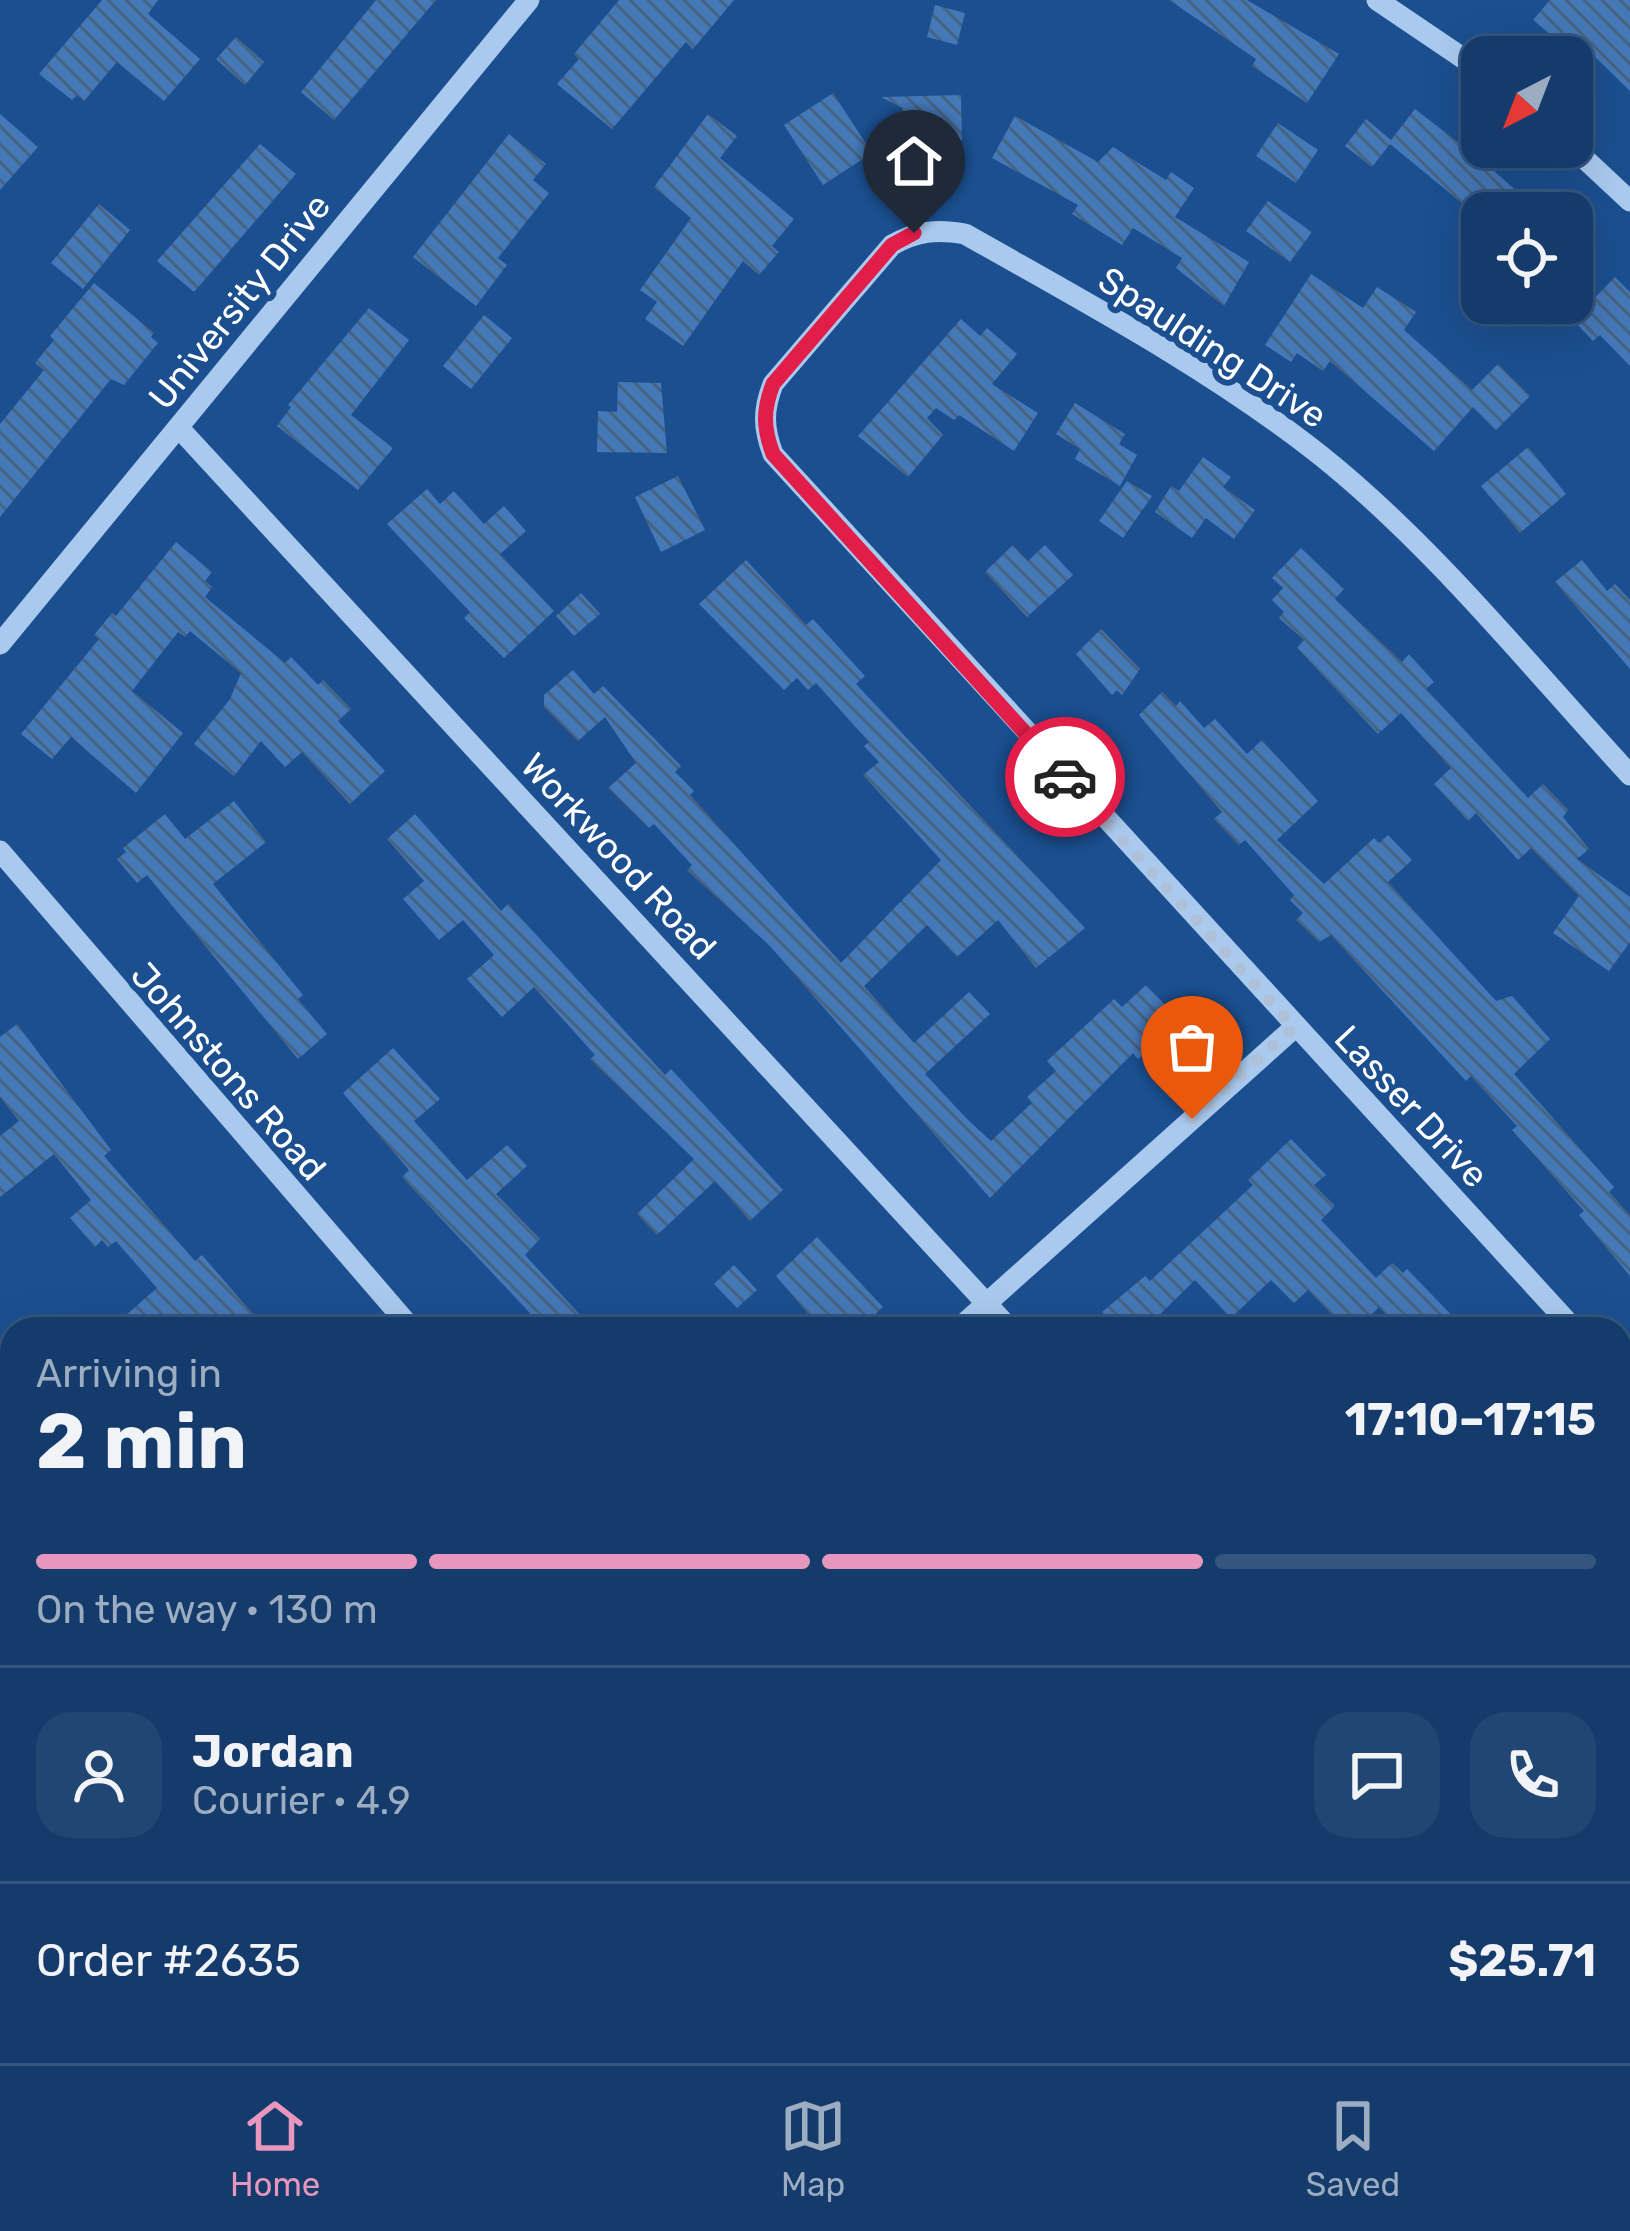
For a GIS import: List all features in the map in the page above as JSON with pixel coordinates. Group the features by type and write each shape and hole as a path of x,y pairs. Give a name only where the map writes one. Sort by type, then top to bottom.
{"street":[{"name":"University Drive","path":"0,644 529,0"},
{"path":"1377,0 1461,57"},
{"path":"1593,167 1630,201"},
{"name":"Spaulding Drive","path":"823,323 892,245 914,233 940,230 982,244 1256,407 1324,458 1468,600 1630,775"},
{"name":"Lasser Drive","path":"823,323 773,384 764,406 764,431 773,454 1563,1317"},
{"name":"Workwood Road","path":"179,428 999,1317"},
{"name":"Johnstons Road","path":"0,851 402,1317"},
{"path":"971,1317 1294,1027"}],"building":[{"path":"102,0 158,0 148,14 200,59 164,101 117,62 84,101 77,95 72,100 39,74"},
{"path":"376,0 436,0 334,120 301,92"},
{"path":"619,0 734,0 693,49 686,42 612,129 557,84 579,59 574,54"},
{"path":"1169,0 1247,0 1339,54 1307,103 1252,66 1256,59"},
{"path":"1550,0 1630,0 1630,91 1593,55 1593,36 1552,36 1533,20"},
{"path":"935,5 965,13 957,45 927,37"},
{"path":"236,37 264,62 245,85 216,59"},
{"path":"833,93 872,153 823,185 784,125"},
{"path":"961,95 962,141 933,125 932,151 903,152 902,108 881,97"},
{"path":"1415,109 1461,144 1461,168 1491,168 1517,192 1461,192 1461,202 1390,144 1372,167 1345,146 1366,119 1391,140"},
{"path":"0,114 38,147 0,190"},
{"path":"708,114 737,136 720,158 794,219 772,246 779,252 759,275 743,261 683,346 645,319 657,302 640,290 691,218 654,187"},
{"path":"1015,116 1098,162 1113,147 1166,180 1171,172 1194,188 1175,217 1249,262 1224,306 1176,268 1182,258 1133,228 1122,245 1072,214 1078,205 992,158"},
{"path":"1278,123 1318,150 1296,183 1256,156"},
{"path":"509,134 546,164 533,180 549,193 498,258 507,265 476,306 413,257"},
{"path":"260,144 296,174 194,292 157,261"},
{"path":"1268,201 1312,232 1290,262 1246,231"},
{"path":"99,204 130,230 83,289 51,263"},
{"path":"1311,274 1363,308 1377,287 1416,312 1404,330 1472,390 1498,364 1530,396 1496,430 1473,407 1434,451 1330,361 1323,371 1297,353 1291,362 1265,345"},
{"path":"1615,277 1630,292 1630,366 1600,335 1593,341 1577,324 1593,324 1593,300"},
{"path":"94,283 154,333 151,337 158,343 124,385 111,379 0,517 0,424 44,370 35,363 54,340 50,336"},
{"path":"369,308 409,340 351,415 393,448 358,490 277,426 288,405"},
{"path":"484,315 512,338 471,389 443,366"},
{"path":"961,319 980,336 987,328 1017,354 992,384 1038,413 1014,451 959,415 954,420 936,408 927,418 943,435 908,477 858,436"},
{"path":"618,382 661,383 667,453 597,452 598,411 617,412"},
{"path":"1075,403 1125,434 1119,444 1137,455 1120,486 1075,459 1080,449 1056,434"},
{"path":"1528,447 1566,494 1520,533 1481,486"},
{"path":"1203,457 1231,477 1223,487 1255,510 1234,539 1206,518 1192,538 1155,512 1171,486 1179,491"},
{"path":"678,476 705,530 661,552 635,497"},
{"path":"1127,481 1152,496 1123,538 1099,521"},
{"path":"427,489 440,504 454,491 484,524 504,506 526,531 500,554 554,611 504,658 464,618 470,612 387,524"},
{"path":"176,542 212,572 205,581 212,587 205,597 285,663 291,657 318,685 323,680 351,709 338,721 385,771 350,804 302,752 285,767 261,741 234,776 194,744 230,699 241,673 190,631 185,637 178,632 132,691 183,733 136,793 71,737 52,759 21,734 99,639 94,635 112,613 116,616"},
{"path":"1013,545 1028,561 1045,545 1073,575 1027,617 985,572"},
{"path":"1301,548 1344,589 1335,599 1402,662 1409,654 1434,682 1426,689 1528,798 1543,784 1568,810 1563,817 1589,849 1577,859 1630,897 1630,942 1609,971 1553,933 1579,896 1531,848 1518,860 1476,813 1468,821 1434,784 1451,768 1401,713 1378,734 1297,648 1304,640 1279,618 1284,612 1272,600 1283,588 1272,578"},
{"path":"746,560 806,625 813,619 865,676 856,684 1085,928 1036,968 998,920 957,957 927,925 864,986 914,1043 969,992 990,1014 925,1074 968,1120 991,1141 1032,1103 1027,1097 1056,1071 1047,1061 1114,999 1122,1007 1146,985 1181,1021 1138,1059 1133,1053 990,1198 769,945 687,870 692,865 654,824 649,828 608,788 636,763 605,717 578,741 544,707 544,695 573,670 594,694 603,686 681,766 675,772 694,791 690,795 841,963 941,860 863,775 879,762 864,746 869,742 816,683 808,690 797,678 784,690 699,604"},
{"path":"1582,560 1607,591 1615,584 1630,600 1630,669 1555,582"},
{"path":"581,593 600,614 574,636 556,616"},
{"path":"1101,629 1140,669 1122,695 1117,690 1112,695 1076,654"},
{"path":"1162,692 1176,706 1180,701 1204,728 1215,719 1247,754 1262,740 1318,801 1277,840 1324,884 1374,838 1379,843 1388,835 1412,860 1388,882 1496,1001 1512,996 1550,1039 1514,1074 1614,1187 1609,1192 1630,1215 1630,1276 1579,1215 1584,1211 1512,1130 1517,1126 1471,1076 1466,1081 1331,935 1319,942 1296,920 1303,913 1290,900 1294,895 1245,840 1239,845 1214,819 1222,812 1139,715"},
{"path":"234,801 266,842 213,884 303,995 298,999 327,1034 298,1059 147,875 137,883 117,859 126,852 123,848 165,814 185,839"},
{"path":"415,814 501,911 508,904 665,1075 671,1069 783,1190 750,1221 715,1181 657,1235 637,1214 694,1159 590,1059 595,1055 534,987 502,1017 467,979 494,955 463,920 439,940 403,899 424,881 387,839"},
{"path":"17,1024 111,1150 104,1156 195,1261 202,1255 256,1317 124,1317 157,1288 116,1241 108,1247 102,1240 95,1247 70,1218 91,1200 54,1154 0,1197 0,1136 19,1121 0,1097 0,1037"},
{"path":"393,1048 440,1099 414,1121 467,1180 507,1145 527,1166 496,1194 540,1239 525,1255 582,1317 534,1317 402,1177 409,1170 343,1093"},
{"path":"1291,1139 1326,1175 1314,1185 1335,1206 1321,1220 1376,1278 1392,1263 1403,1273 1407,1269 1453,1317 1389,1317 1379,1307 1369,1317 1334,1317 1308,1290 1294,1303 1271,1280 1232,1317 1195,1280 1157,1317 1107,1317 1102,1312 1145,1276 1150,1281 1253,1185 1248,1180"},
{"path":"817,1237 883,1307 872,1317 811,1317 776,1276"},
{"path":"734,1265 757,1290 737,1308 714,1284"}],"way so far":[{"path":"1065,777 1294,1027 1192,1119"}],"route":[{"path":"914,233 892,245 847,293 773,384 764,406 764,431 773,454 1065,777"}]}
